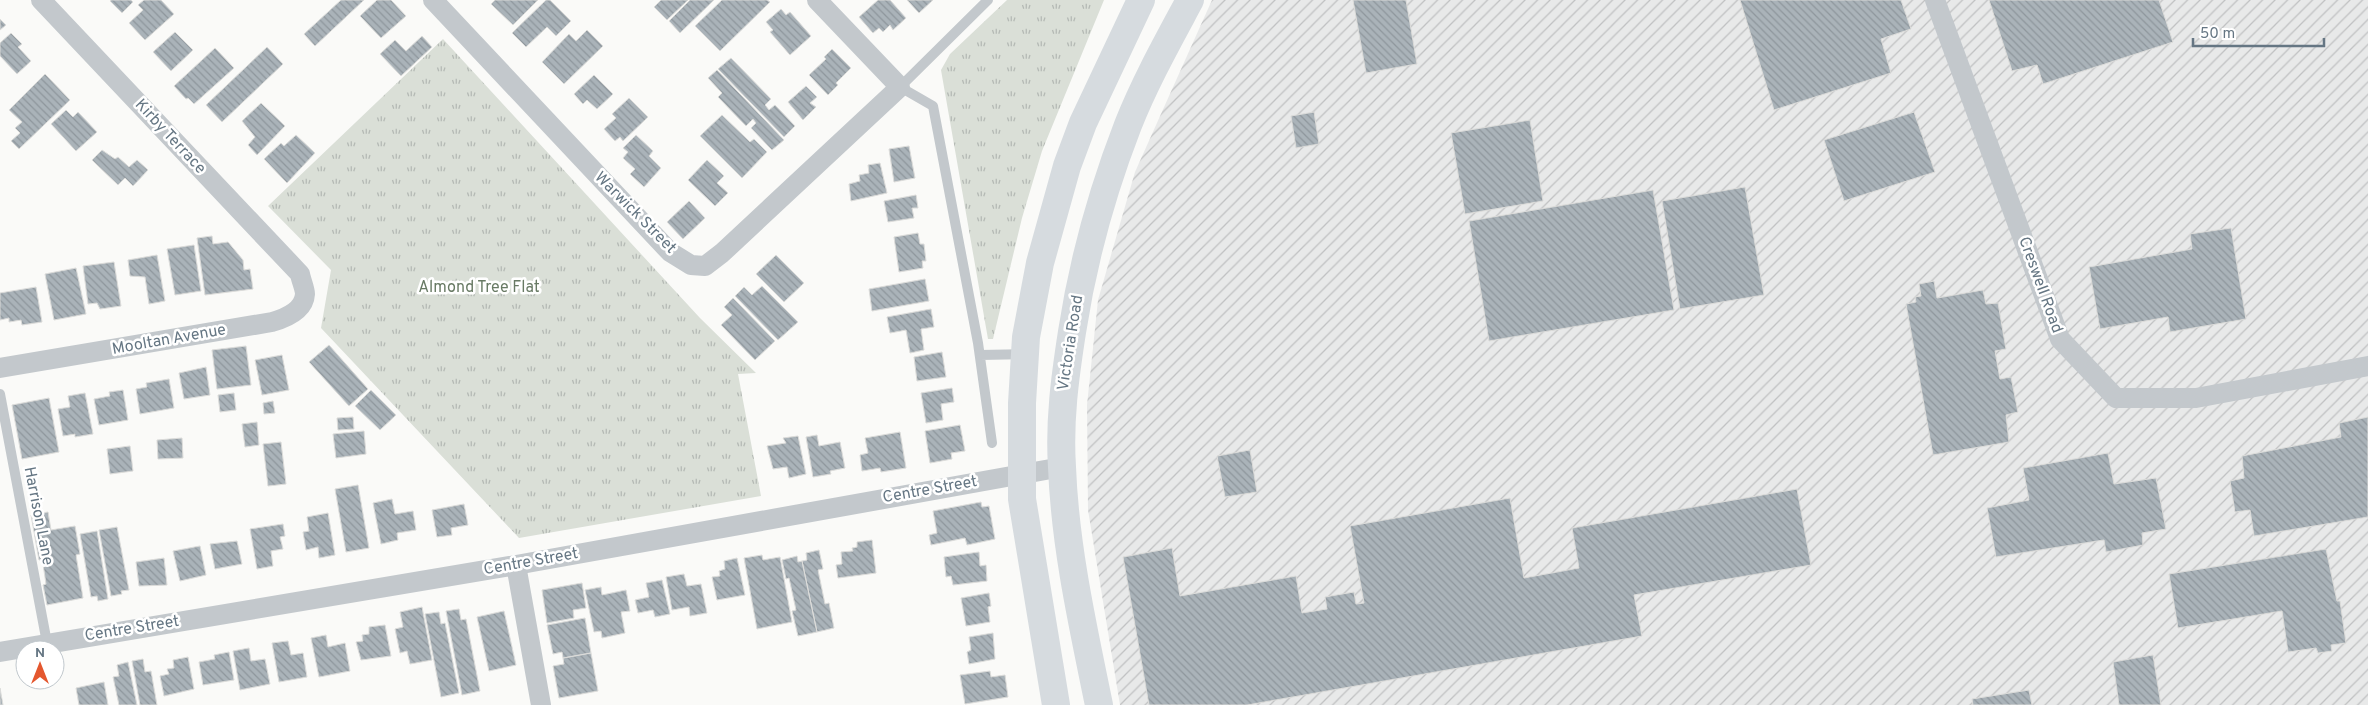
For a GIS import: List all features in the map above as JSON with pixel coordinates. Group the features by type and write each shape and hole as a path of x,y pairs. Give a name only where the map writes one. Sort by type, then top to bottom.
{"highway":[{"path":"1056,705 1022,499 1022,403 1026,337 1040,264 1067,166 1084,123 1141,0"},
{"name":"Victoria Road","path":"1098,705 1080,608 1062,467 1062,389 1083,268 1101,198 1128,123 1160,55 1190,0"}],"street":[{"name":"Kirby Terrace","path":"41,0 300,274"},
{"name":"Warwick Street","path":"433,0 670,252 691,265 705,266 722,253 900,87"},
{"path":"817,0 900,87"},
{"name":"Creswell Road","path":"1935,0 2060,338 2116,398 2196,398 2368,366"},
{"name":"Mooltan Avenue","path":"0,368 272,322 286,318 299,309 305,295 300,274"},
{"name":"Centre Street","path":"65,640 516,565 1062,467"},
{"path":"516,565 541,705"},
{"name":"Centre Street","path":"0,652 15,649"}],"lane":[{"path":"988,0 900,87 932,106 980,355 992,443"},
{"path":"980,355 1025,354"},
{"name":"Harrison Lane","path":"0,394 46,640"}],"shaded area":[{"path":"1212,0 2368,0 2368,705 1120,705 1088,510 1087,405 1098,300 1135,172"}],"green space":[{"path":"1007,0 1104,0 1042,151 1022,218 993,339 988,339 941,70 950,54"},
{"name":"Almond Tree Flat","path":"443,39 700,318 756,373 738,374 761,496 519,538 321,328 331,270 268,206"}],"building":[{"path":"111,0 131,0 133,2 122,13"},
{"path":"144,0 161,0 174,14 145,40 129,23 143,10 138,5"},
{"path":"341,0 364,0 315,46 304,34"},
{"path":"377,0 391,0 406,16 381,38 360,16"},
{"path":"495,0 538,0 513,25 491,4"},
{"path":"546,0 550,0 571,21 556,36 547,27 526,47 512,33"},
{"path":"661,0 688,0 667,20 654,7"},
{"path":"690,0 714,0 680,33 669,21"},
{"path":"722,0 767,0 770,2 720,51 695,26"},
{"path":"878,0 890,0 906,18 893,30 890,25 883,32 879,28 873,33 859,17"},
{"path":"907,0 933,0 919,13"},
{"path":"1353,0 1406,0 1417,64 1366,73"},
{"path":"1740,0 1901,0 1911,29 1881,39 1891,73 1774,110"},
{"path":"1989,0 2159,0 2173,42 2043,84 2037,65 2012,71"},
{"path":"781,9 786,15 790,12 811,36 790,55 770,32 773,30 766,22"},
{"path":"0,19 6,25 0,30"},
{"path":"587,30 603,46 564,84 542,62 569,34 576,41"},
{"path":"175,32 193,50 171,71 153,52"},
{"path":"11,33 22,44 18,47 31,61 17,74 0,56 0,43"},
{"path":"422,36 432,47 401,76 380,54 395,40 406,51"},
{"path":"267,47 283,64 222,122 206,105"},
{"path":"215,48 234,68 194,104 188,98 186,99 174,86"},
{"path":"832,49 851,68 836,83 838,85 828,95 809,75 826,59 824,57"},
{"path":"731,58 771,99 765,105 769,110 775,105 795,126 784,137 718,69"},
{"path":"717,70 784,140 772,150 751,128 756,123 753,119 746,126 718,97 722,93 708,78"},
{"path":"45,74 70,100 19,149 11,141 20,133 15,128 22,122 9,110"},
{"path":"594,75 613,94 597,109 587,100 583,104 574,94"},
{"path":"806,86 817,97 810,103 816,107 803,120 788,102"},
{"path":"629,98 648,117 623,141 620,137 615,141 604,129 616,118 612,114"},
{"path":"261,103 285,126 257,155 248,145 255,137 242,121"},
{"path":"66,110 73,117 78,112 97,132 76,151 51,124"},
{"path":"1314,112 1319,144 1296,148 1291,116"},
{"path":"1914,112 1935,172 1844,201 1824,140"},
{"path":"722,115 750,142 754,139 767,152 742,178 700,136"},
{"path":"1530,120 1543,201 1465,214 1451,133"},
{"path":"296,135 315,153 287,183 264,159 281,143 284,146"},
{"path":"636,135 653,151 649,156 661,168 644,187 630,174 635,169 623,158 628,152 623,148"},
{"path":"909,146 915,178 894,182 889,149"},
{"path":"102,150 115,159 118,157 129,167 137,160 148,170 133,186 125,178 118,185 92,160"},
{"path":"707,160 724,176 717,183 728,193 715,206 688,180"},
{"path":"880,163 887,193 851,201 849,184 860,181 859,175 869,173 868,165"},
{"path":"1745,187 1764,295 1680,309 1662,201"},
{"path":"1653,190 1674,310 1489,341 1469,221"},
{"path":"916,195 918,208 912,208 914,218 888,222 884,201"},
{"path":"689,201 705,218 683,239 667,222"},
{"path":"2231,228 2246,319 2170,332 2168,317 2100,329 2089,267 2192,249 2190,234"},
{"path":"918,233 920,244 924,244 926,261 922,261 923,268 899,272 894,237"},
{"path":"212,236 213,244 228,242 243,260 244,270 250,269 253,289 205,295 197,238"},
{"path":"194,245 201,291 175,295 167,249"},
{"path":"157,255 165,301 149,304 145,277 130,276 128,260"},
{"path":"776,255 804,283 784,302 756,274"},
{"path":"114,262 121,306 100,309 97,303 88,304 83,266"},
{"path":"76,268 86,314 54,320 45,274"},
{"path":"925,279 929,301 872,311 869,289"},
{"path":"1934,281 1937,298 1983,290 1986,304 1998,303 2006,349 1995,351 2000,379 2011,377 2018,412 2006,415 2009,442 1933,455 1906,304 1916,302 1915,297 1921,296 1919,284"},
{"path":"762,286 798,322 778,340 735,296 744,287 752,295"},
{"path":"36,287 42,322 22,325 21,320 9,322 9,318 0,320 0,293"},
{"path":"733,298 775,341 755,360 721,325 732,315 724,307"},
{"path":"931,309 934,327 921,329 924,350 910,353 906,330 890,333 887,317"},
{"path":"329,345 368,389 349,406 309,362"},
{"path":"246,346 251,385 217,389 212,350"},
{"path":"942,352 946,377 917,381 914,357"},
{"path":"282,355 289,390 262,395 255,360"},
{"path":"206,367 210,395 184,399 179,373"},
{"path":"169,379 174,408 140,414 136,389 147,387 146,383"},
{"path":"952,388 954,402 941,404 943,420 926,423 921,393"},
{"path":"123,390 128,420 99,425 94,399 110,396 109,392"},
{"path":"371,390 396,415 380,430 355,406"},
{"path":"85,393 93,434 75,437 75,434 63,436 58,409 70,407 68,396"},
{"path":"234,393 236,410 220,412 218,395"},
{"path":"49,398 59,452 22,459 12,405"},
{"path":"273,401 275,413 264,414 263,403"},
{"path":"353,417 354,429 338,430 337,418"},
{"path":"2368,417 2368,517 2254,536 2250,510 2235,512 2230,481 2244,478 2242,456 2341,437 2339,423"},
{"path":"257,422 259,445 245,447 242,424"},
{"path":"960,425 965,451 951,453 952,459 930,463 925,431"},
{"path":"364,431 366,454 336,458 333,434"},
{"path":"900,432 906,468 881,472 880,468 862,471 860,455 868,453 865,438"},
{"path":"817,435 819,446 840,442 845,468 830,471 831,474 813,477 806,437"},
{"path":"798,436 806,474 789,478 787,467 773,469 767,446 786,443 783,438"},
{"path":"182,438 183,458 158,459 157,440"},
{"path":"281,442 286,484 268,486 263,444"},
{"path":"130,446 133,471 110,474 107,449"},
{"path":"1250,450 1257,492 1225,497 1217,456"},
{"path":"2108,453 2114,484 2156,478 2166,529 2142,533 2143,545 2106,552 2104,540 1996,557 1987,508 2029,500 2023,468"},
{"path":"358,485 369,548 346,552 335,489"},
{"path":"1797,489 1811,565 1634,595 1642,636 1247,705 1149,705 1123,557 1172,548 1180,596 1296,576 1302,613 1327,609 1325,597 1354,592 1356,604 1364,603 1350,526 1510,498 1524,578 1579,568 1572,528"},
{"path":"392,499 395,514 413,511 416,530 397,533 398,540 381,544 373,503"},
{"path":"981,502 982,507 989,506 995,539 967,545 965,538 931,545 929,535 937,533 933,511"},
{"path":"464,504 468,525 451,528 452,535 437,537 432,510"},
{"path":"48,512 51,530 75,526 80,554 76,555 83,598 47,605 43,585 46,584 43,564 47,563 47,559 39,560 31,515"},
{"path":"328,513 335,555 319,558 318,547 306,550 303,532 309,531 307,517"},
{"path":"283,524 285,536 280,537 283,549 271,551 273,566 257,569 250,529"},
{"path":"117,527 129,590 121,591 122,594 111,596 99,530"},
{"path":"97,531 108,599 98,601 97,596 91,597 80,534"},
{"path":"872,540 876,573 838,578 836,565 842,564 841,552 853,551 852,548 857,547 857,542"},
{"path":"237,541 242,564 215,569 210,544"},
{"path":"200,546 206,575 180,581 173,551"},
{"path":"2326,549 2337,601 2340,601 2346,643 2331,645 2332,651 2318,653 2316,648 2288,652 2282,611 2178,628 2169,574"},
{"path":"819,550 823,569 818,570 825,604 829,603 834,628 817,632 802,561 807,560 806,553"},
{"path":"979,552 980,566 986,565 987,581 953,585 951,576 946,577 944,557"},
{"path":"762,555 763,560 780,557 792,622 757,629 744,558"},
{"path":"797,556 798,562 802,561 817,632 798,636 792,611 796,610 789,578 786,579 782,560"},
{"path":"164,558 167,585 139,586 136,562"},
{"path":"737,558 745,595 717,600 712,577 720,576 719,571 725,569 724,561"},
{"path":"684,574 687,586 701,584 707,613 690,616 689,607 672,610 666,577"},
{"path":"662,580 670,614 655,617 653,610 638,613 635,600 649,597 646,583"},
{"path":"582,583 586,608 573,610 574,618 547,623 542,590"},
{"path":"601,587 602,595 626,590 630,611 621,612 625,633 602,638 601,631 594,632 585,590"},
{"path":"989,593 991,606 988,607 990,622 966,626 961,598"},
{"path":"422,607 432,660 410,664 407,651 400,653 395,629 403,627 400,612"},
{"path":"459,609 461,620 466,619 480,691 462,695 446,611"},
{"path":"504,611 516,665 489,671 477,617"},
{"path":"439,612 441,624 445,623 459,693 441,697 425,614"},
{"path":"585,618 591,653 563,658 562,652 553,654 547,625"},
{"path":"385,625 391,656 361,660 356,642 363,641 362,635 369,634 369,627"},
{"path":"993,633 995,659 969,664 967,652 971,650 969,637"},
{"path":"326,635 328,647 345,643 350,671 319,677 311,638"},
{"path":"288,641 291,655 303,653 307,677 279,682 272,643"},
{"path":"249,648 251,661 265,659 270,684 240,690 233,651"},
{"path":"229,652 234,680 203,685 199,662 215,659 214,655"},
{"path":"591,653 598,691 559,698 553,666 564,664 563,658"},
{"path":"2153,655 2161,705 2119,705 2113,662"},
{"path":"188,657 194,689 164,696 160,676 169,674 167,669 174,668 173,660"},
{"path":"143,659 145,672 151,671 157,705 140,705 132,661"},
{"path":"128,662 137,705 119,705 113,677 119,676 117,665"},
{"path":"990,671 991,677 1005,675 1008,697 965,704 960,675"},
{"path":"104,682 108,705 79,705 76,688"},
{"path":"0,688 3,705 0,705"},
{"path":"2029,690 2032,705 1973,705 1972,699"}]}
